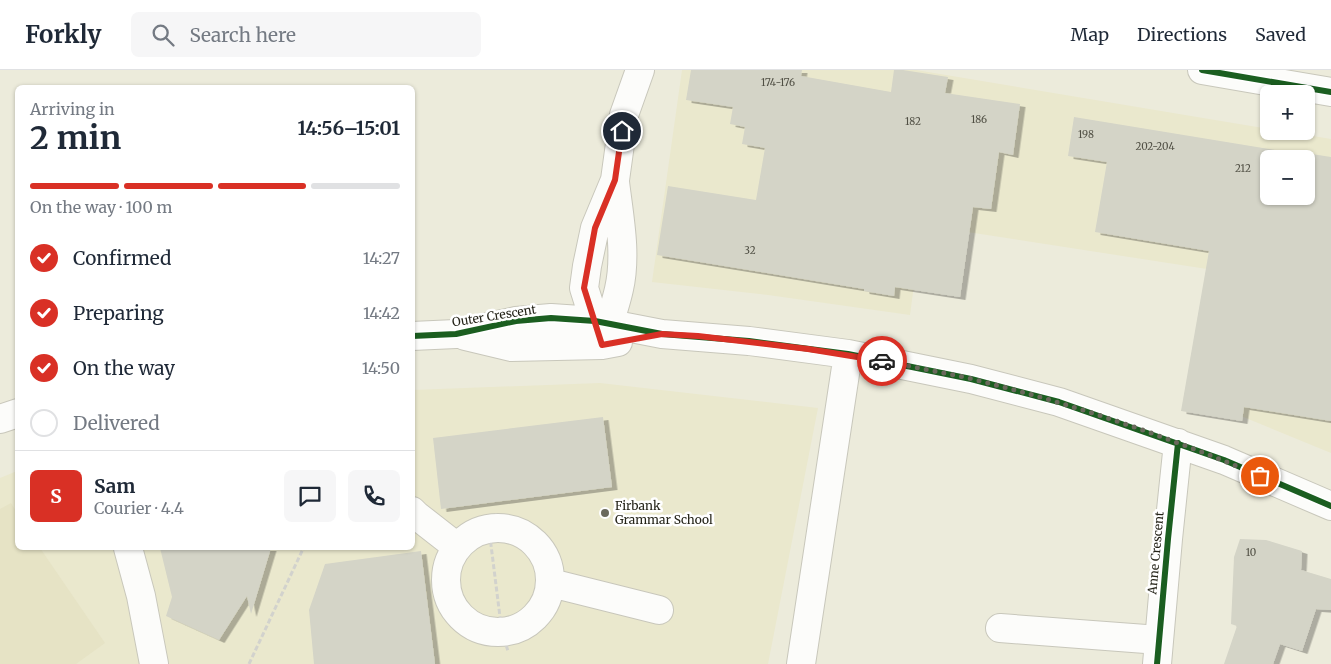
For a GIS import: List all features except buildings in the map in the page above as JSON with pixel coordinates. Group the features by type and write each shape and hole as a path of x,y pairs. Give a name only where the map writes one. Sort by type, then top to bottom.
{"street":[{"path":"619,70 624,115"},
{"path":"602,328 620,288 622,233 615,180 624,115 640,70"},
{"path":"1202,70 1331,92"},
{"name":"Outer Crescent","path":"415,336 456,334 512,347 602,328 749,341 848,354 971,379 1050,400 1224,460 1331,506"},
{"path":"801,664 848,354"},
{"path":"0,419 15,414"},
{"name":"Anne Crescent","path":"1158,652 1178,444"},
{"path":"415,514 457,548"},
{"path":"493,521 533,541 543,553 549,567 548,598 541,611 531,622 517,629 505,642 469,624 456,612 448,597 446,580 449,562 457,548 466,539 493,521"},
{"path":"129,550 141,596 154,664"},
{"path":"550,582 659,610"},
{"path":"1000,628 1158,652"},
{"path":"132,664 148,637"}],"path":[{"path":"493,521 505,642"},
{"path":"249,664 303,550"}],"shaded area":[{"path":"682,70 916,70 1260,127 1260,140 1315,140 1315,136 1331,139 1331,453 1190,395 1207,269 922,225 910,315 768,295 652,282"},
{"name":"Firbank Grammar School","path":"600,383 818,408 768,664 0,664 0,478 15,472 15,550 415,550 415,390"},
{"path":"11,503 15,510 15,550 41,550 105,643 76,664 0,664 0,509"}],"cycle path":[{"path":"1202,70 1331,92"},
{"path":"415,336 456,334 516,321 551,318 595,321 662,334 749,341 848,354 971,379 1059,402 1224,460 1331,506"},
{"path":"1157,664 1178,443"}],"way so far":[{"path":"882,361 971,379 1059,402 1224,460 1260,476"}],"place":[{"name":"Firbank Grammar School","path":"605,513"}],"route":[{"path":"622,131 615,180 595,228 584,288 602,345 662,334 698,336 848,354 882,361"}]}
